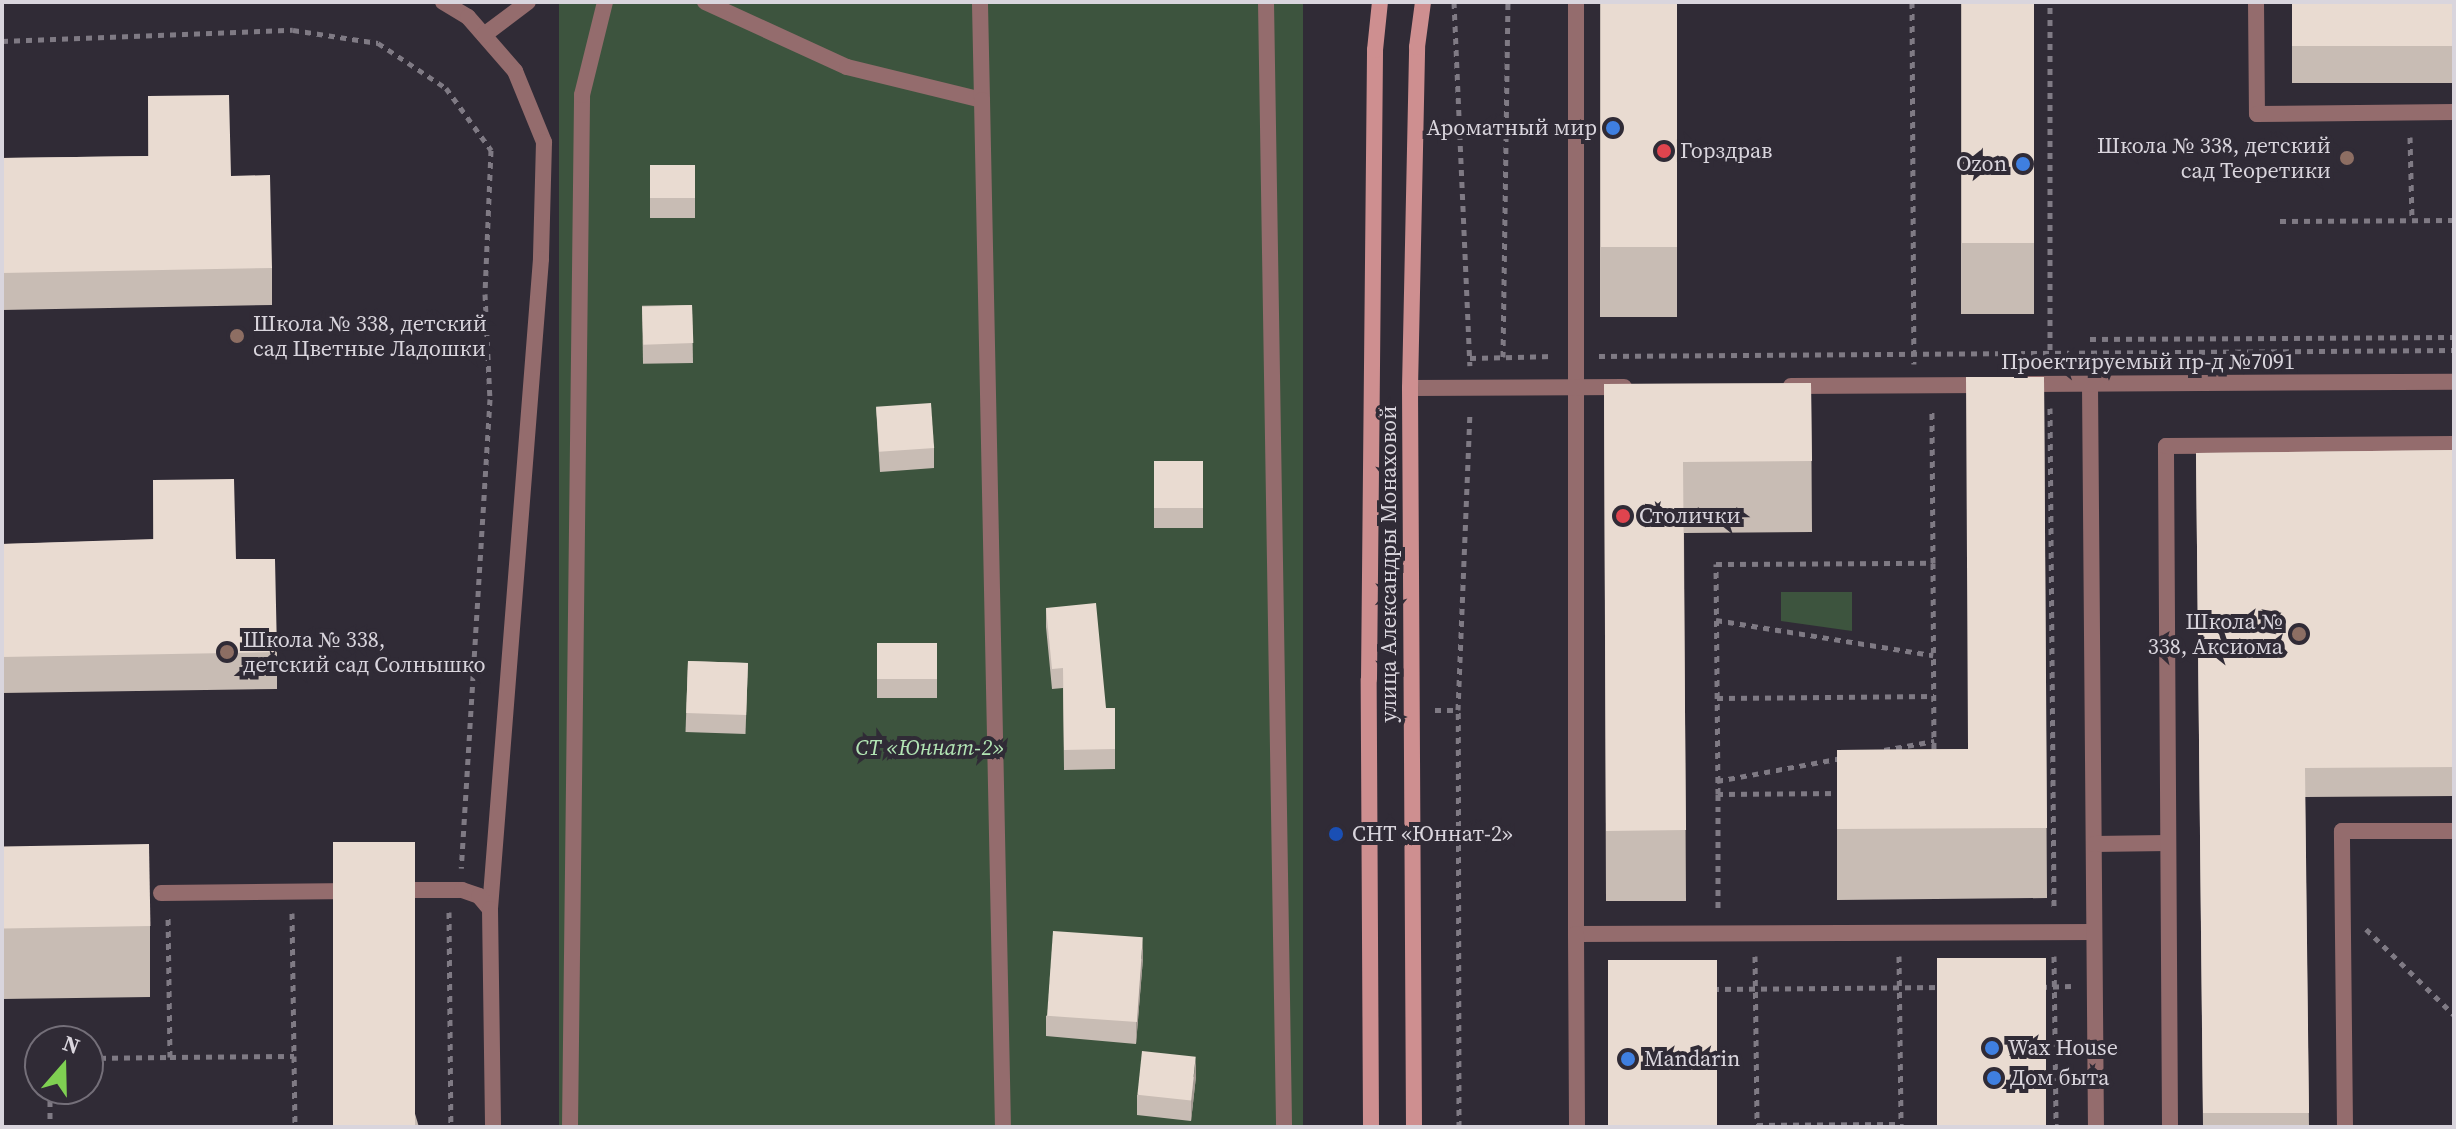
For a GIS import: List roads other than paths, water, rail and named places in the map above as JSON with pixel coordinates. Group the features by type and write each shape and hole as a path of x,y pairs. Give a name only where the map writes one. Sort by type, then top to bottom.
{"main road":[{"name":"улица Александры Монаховой","path":"1371,1127 1369,648 1375,50 1380,2"},
{"name":"улица Александры Монаховой","path":"1414,1127 1410,388 1417,47 1423,2"}],"street":[{"path":"443,2 468,17 515,71 544,142 541,259 490,909 493,1127"},
{"path":"484,35 528,2"},
{"path":"570,1127 582,95 605,2"},
{"path":"705,2 847,67 982,100"},
{"path":"980,2 1003,1127"},
{"path":"1266,2 1284,1127"},
{"path":"1576,2 1577,1127"},
{"path":"2256,2 2257,114 2454,112"},
{"name":"Проектируемый пр-д №7091","path":"1771,386 2454,382"},
{"path":"2090,385 2096,1127"},
{"path":"1410,388 1644,387"},
{"path":"2170,1127 2166,446 2454,444"},
{"path":"2345,1127 2342,831 2454,831"},
{"path":"2094,844 2168,843"},
{"path":"161,893 462,890 479,896 490,909"},
{"path":"1576,934 2094,932"}],"place":[{"name":"Ароматный мир","path":"1613,128"},
{"name":"Горздрав","path":"1664,151"},
{"name":"Школа № 338, детский сад Теоретики","path":"2347,158"},
{"name":"Ozon","path":"2023,164"},
{"name":"Школа № 338, детский сад Цветные Ладошки","path":"237,336"},
{"name":"Столички","path":"1623,516"},
{"name":"Школа № 338, Аксиома","path":"2299,634"},
{"name":"Школа № 338, детский сад Солнышко","path":"227,652"},
{"name":"СНТ «Юннат-2»","path":"1336,834"},
{"name":"Wax House","path":"1992,1048"},
{"name":"Mandarin","path":"1628,1059"},
{"name":"Дом быта","path":"1994,1078"}],"park label":[{"name":"СТ «Юннат-2»","path":"930,748"}]}
